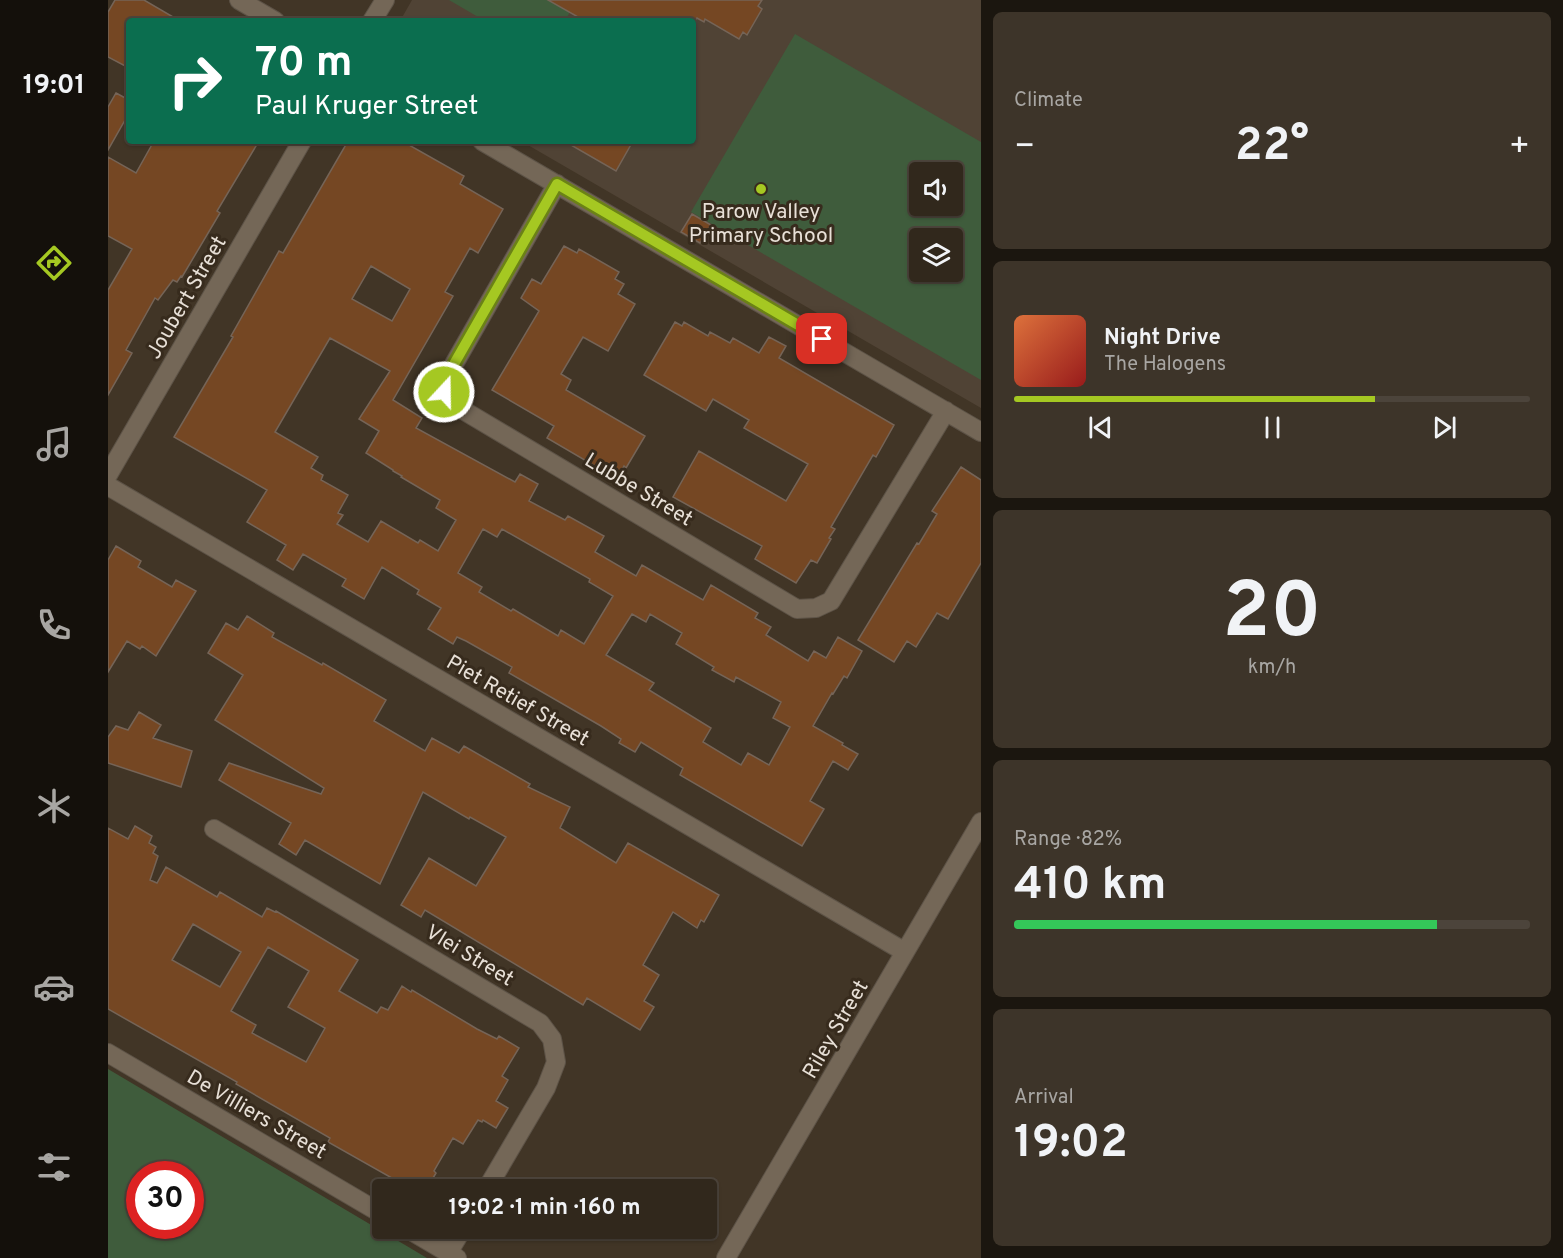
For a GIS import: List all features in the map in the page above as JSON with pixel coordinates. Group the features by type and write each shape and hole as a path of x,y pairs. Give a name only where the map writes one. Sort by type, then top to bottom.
{"street":[{"path":"240,0 270,18"},
{"path":"374,18 385,0"},
{"name":"Joubert Street","path":"108,475 300,144"},
{"path":"487,144 981,432"},
{"name":"Lubbe Street","path":"557,184 446,378 444,392 451,403 797,609 816,608 831,601 945,411"},
{"name":"Piet Retief Street","path":"108,486 905,952"},
{"name":"Riley Street","path":"726,1258 981,822"},
{"name":"Vlei Street","path":"214,829 540,1023 552,1039 556,1062 546,1088 492,1179"},
{"name":"De Villiers Street","path":"108,1053 372,1208"},
{"path":"424,1239 452,1256 458,1239"}],"shaded area":[{"name":"Parow Valley Primary School","path":"412,0 981,0 981,408 526,144 696,144 696,18 402,18"}],"green space":[{"path":"449,0 548,0 564,9 571,10 567,18 480,18"},
{"path":"795,34 981,142 981,380 691,212"},
{"path":"108,1069 372,1225 372,1239 395,1239 427,1258 108,1258"}],"building":[{"path":"115,0 144,0 175,18 126,18 126,66 108,57 108,12"},
{"path":"548,0 762,0 758,6 762,9 747,35 743,32 739,39 705,19 704,22 697,18 580,18"},
{"path":"116,93 126,98 126,118 108,150 108,107"},
{"path":"152,144 257,144 217,211 220,213 182,277 177,282 173,280 158,300 155,298 126,350 132,353 108,395 108,290 132,249 108,236 108,157 136,173"},
{"path":"346,144 407,144 464,176 460,184 503,209 478,253 470,248 445,292 453,296 393,400 422,418 416,428 515,482 520,474 538,484 529,501 565,520 568,516 604,536 595,552 636,576 642,565 703,600 711,585 758,613 755,618 771,627 766,635 808,661 814,651 826,658 838,637 862,651 847,678 844,676 813,726 858,754 848,770 833,761 810,801 824,809 802,846 680,775 683,768 641,742 635,752 619,743 621,739 601,726 509,673 512,667 466,641 457,637 453,644 428,629 441,608 417,594 419,590 382,567 364,599 342,586 346,579 303,554 293,570 277,560 286,545 247,522 267,490 174,437 233,337 231,336 279,251 283,253","holes":["371,266 410,289 392,321 352,299","330,338 390,371 359,419 379,431 366,453 440,500 436,508 456,520 438,551 420,540 418,543 381,521 368,542 337,524 343,515 338,513 348,495 321,480 323,475 311,468 318,457 275,432","483,529 497,537 502,529 590,579 589,582 613,596 584,644 561,630 558,636 513,609 511,611 479,592 482,587 458,573","632,614 646,622 650,614 682,633 676,644 714,667 712,670 734,682 736,677 781,702 773,718 790,727 769,765 748,753 741,765 703,742 711,728 649,690 654,683 606,655"]},
{"path":"569,144 631,144 616,171"},
{"path":"692,214 711,225 700,243 681,232"},
{"path":"564,246 577,253 579,249 619,272 615,279 624,284 618,294 635,304 608,351 583,337 561,374 571,380 566,390 645,436 617,479 547,438 554,426 492,390 539,311 521,298 532,279 541,284"},
{"path":"675,322 682,326 684,322 708,336 710,332 730,343 733,338 759,353 769,337 786,346 779,358 894,425 876,457 873,455 831,527 835,529 817,563 811,560 796,583 755,559 762,546 673,497 699,451 786,501 808,464 744,428 749,420 713,399 706,411 644,375"},
{"path":"961,467 981,480 981,563 948,619 937,613 916,647 907,641 894,662 858,640 937,514 932,511"},
{"path":"116,546 141,561 138,567 172,587 176,580 196,591 156,656 142,646 140,649 127,641 108,672 108,560"},
{"path":"247,616 274,633 272,637 322,665 323,663 386,700 374,721 425,751 432,738 459,753 464,746 530,784 528,787 570,807 560,828 616,863 628,843 719,895 704,922 701,920 697,928 673,912 643,965 659,975 644,1001 654,1007 640,1030 587,998 583,1005 425,910 421,917 401,905 429,858 476,886 506,837 470,817 469,819 423,792 380,884 305,840 296,855 279,844 291,823 219,780 229,763 321,794 324,788 215,720 243,675 208,653 226,623 238,630"},
{"path":"139,712 161,725 153,738 192,751 181,787 108,763 108,737 116,726 128,730"},
{"path":"135,826 152,836 149,843 156,847 153,853 158,856 150,880 157,883 166,867 217,897 220,892 262,917 267,908 276,911 358,960 339,991 377,1013 381,1007 388,1010 402,986 477,1029 497,1039 499,1036 519,1048 502,1076 508,1080 496,1101 508,1108 496,1128 483,1120 482,1122 478,1120 463,1144 453,1138 434,1171 436,1173 432,1179 394,1179 328,1142 330,1138 236,1084 237,1082 108,1009 108,828 128,839","holes":["193,924 241,952 220,987 172,960","268,947 309,971 288,1007 325,1028 306,1062 252,1033 256,1025 231,1011"]}],"place":[{"name":"Parow Valley Primary School","path":"761,189"}],"route":[{"path":"444,392 446,378 557,184 822,339"}]}
